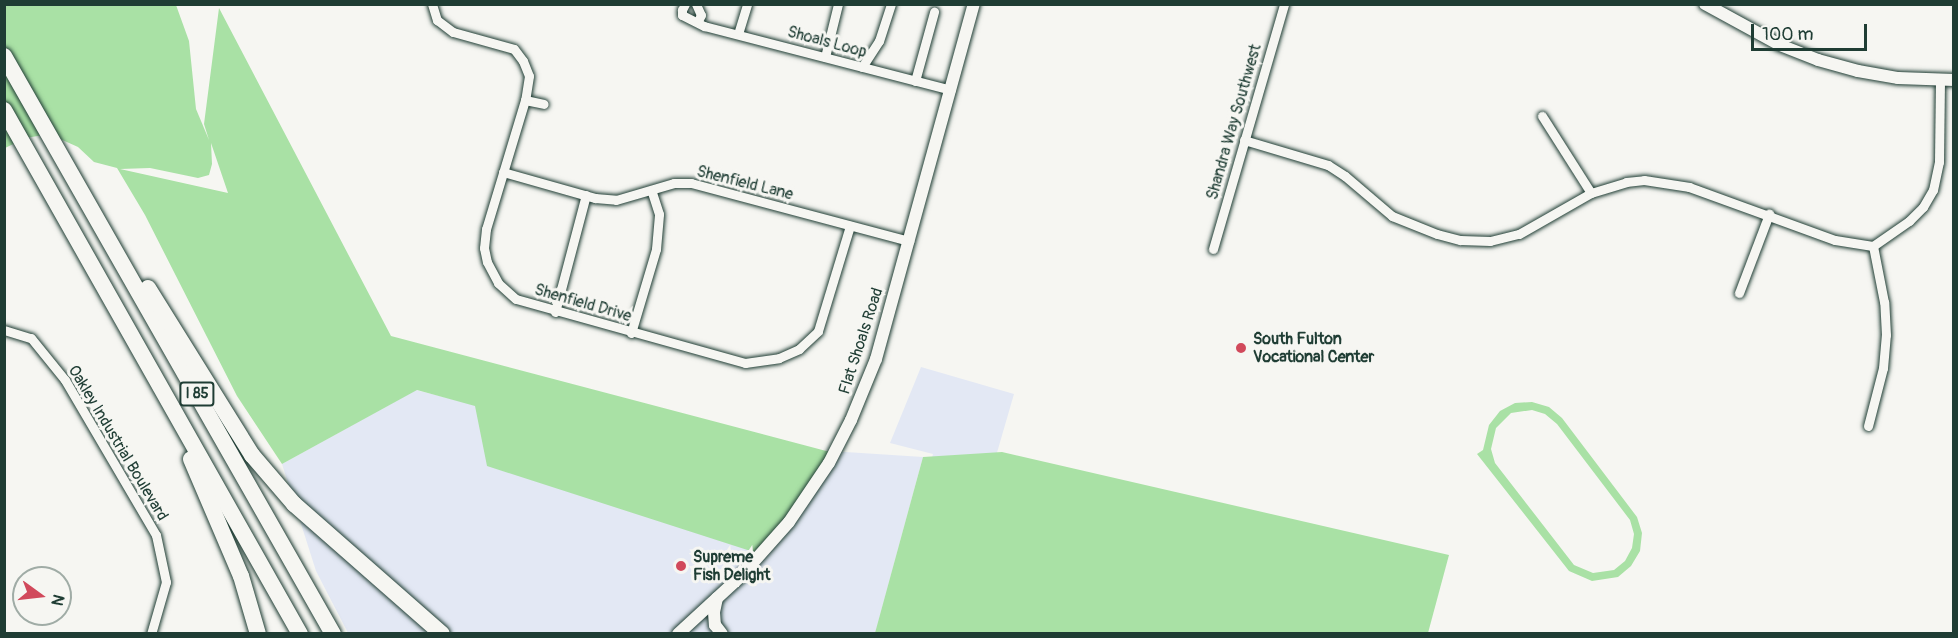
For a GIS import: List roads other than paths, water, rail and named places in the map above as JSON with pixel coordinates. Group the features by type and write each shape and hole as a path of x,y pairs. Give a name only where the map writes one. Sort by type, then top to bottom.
{"highway":[{"name":"I 85","path":"4,56 333,633"},
{"name":"I 85","path":"4,110 300,633"},
{"path":"61,154 181,338 252,455 294,504 442,633"},
{"path":"160,387 241,576 258,633"}],"street":[{"name":"Shenfield Drive","path":"432,4 437,20 453,32 514,49 523,61 529,76 525,100 486,229 487,262 498,283 516,299 555,312 745,363 779,358 800,349 818,331 850,226"},
{"path":"686,4 682,15 689,21 698,21 701,15 696,4"},
{"path":"738,34 747,4"},
{"path":"825,57 838,4"},
{"path":"862,67 879,41 891,4"},
{"name":"Flat Shoals Road","path":"678,633 766,550 789,522 829,463 855,412 876,359 974,4"},
{"name":"Shandra Way Southwest","path":"1213,249 1284,4"},
{"path":"1705,4 1780,45 1818,60 1878,74 1953,80"},
{"path":"915,81 934,12"},
{"name":"Shoals Loop","path":"698,21 704,26 951,90"},
{"path":"1244,140 1328,165 1345,176 1392,216 1437,234 1460,240 1490,241 1519,234 1591,193 1626,182 1665,181 1768,214 1835,240 1873,246 1910,221 1923,207 1933,190 1939,162 1940,80"},
{"path":"525,100 544,104"},
{"path":"1542,116 1591,193"},
{"name":"Shenfield Lane","path":"503,172 586,195 616,200 674,183 690,183 909,241"},
{"path":"631,333 656,249 659,214 651,190"},
{"path":"555,312 586,195"},
{"path":"1738,293 1768,214"},
{"path":"1868,426 1883,368 1886,335 1884,302 1873,246"},
{"name":"Oakley Industrial Boulevard","path":"4,330 31,338 65,380 156,535 165,582 151,633"},
{"path":"717,598 714,612 716,625 722,633"}],"place":[{"name":"South Fulton Vocational Center","path":"1241,348"},
{"name":"Supreme Fish Delight","path":"681,566"}]}
